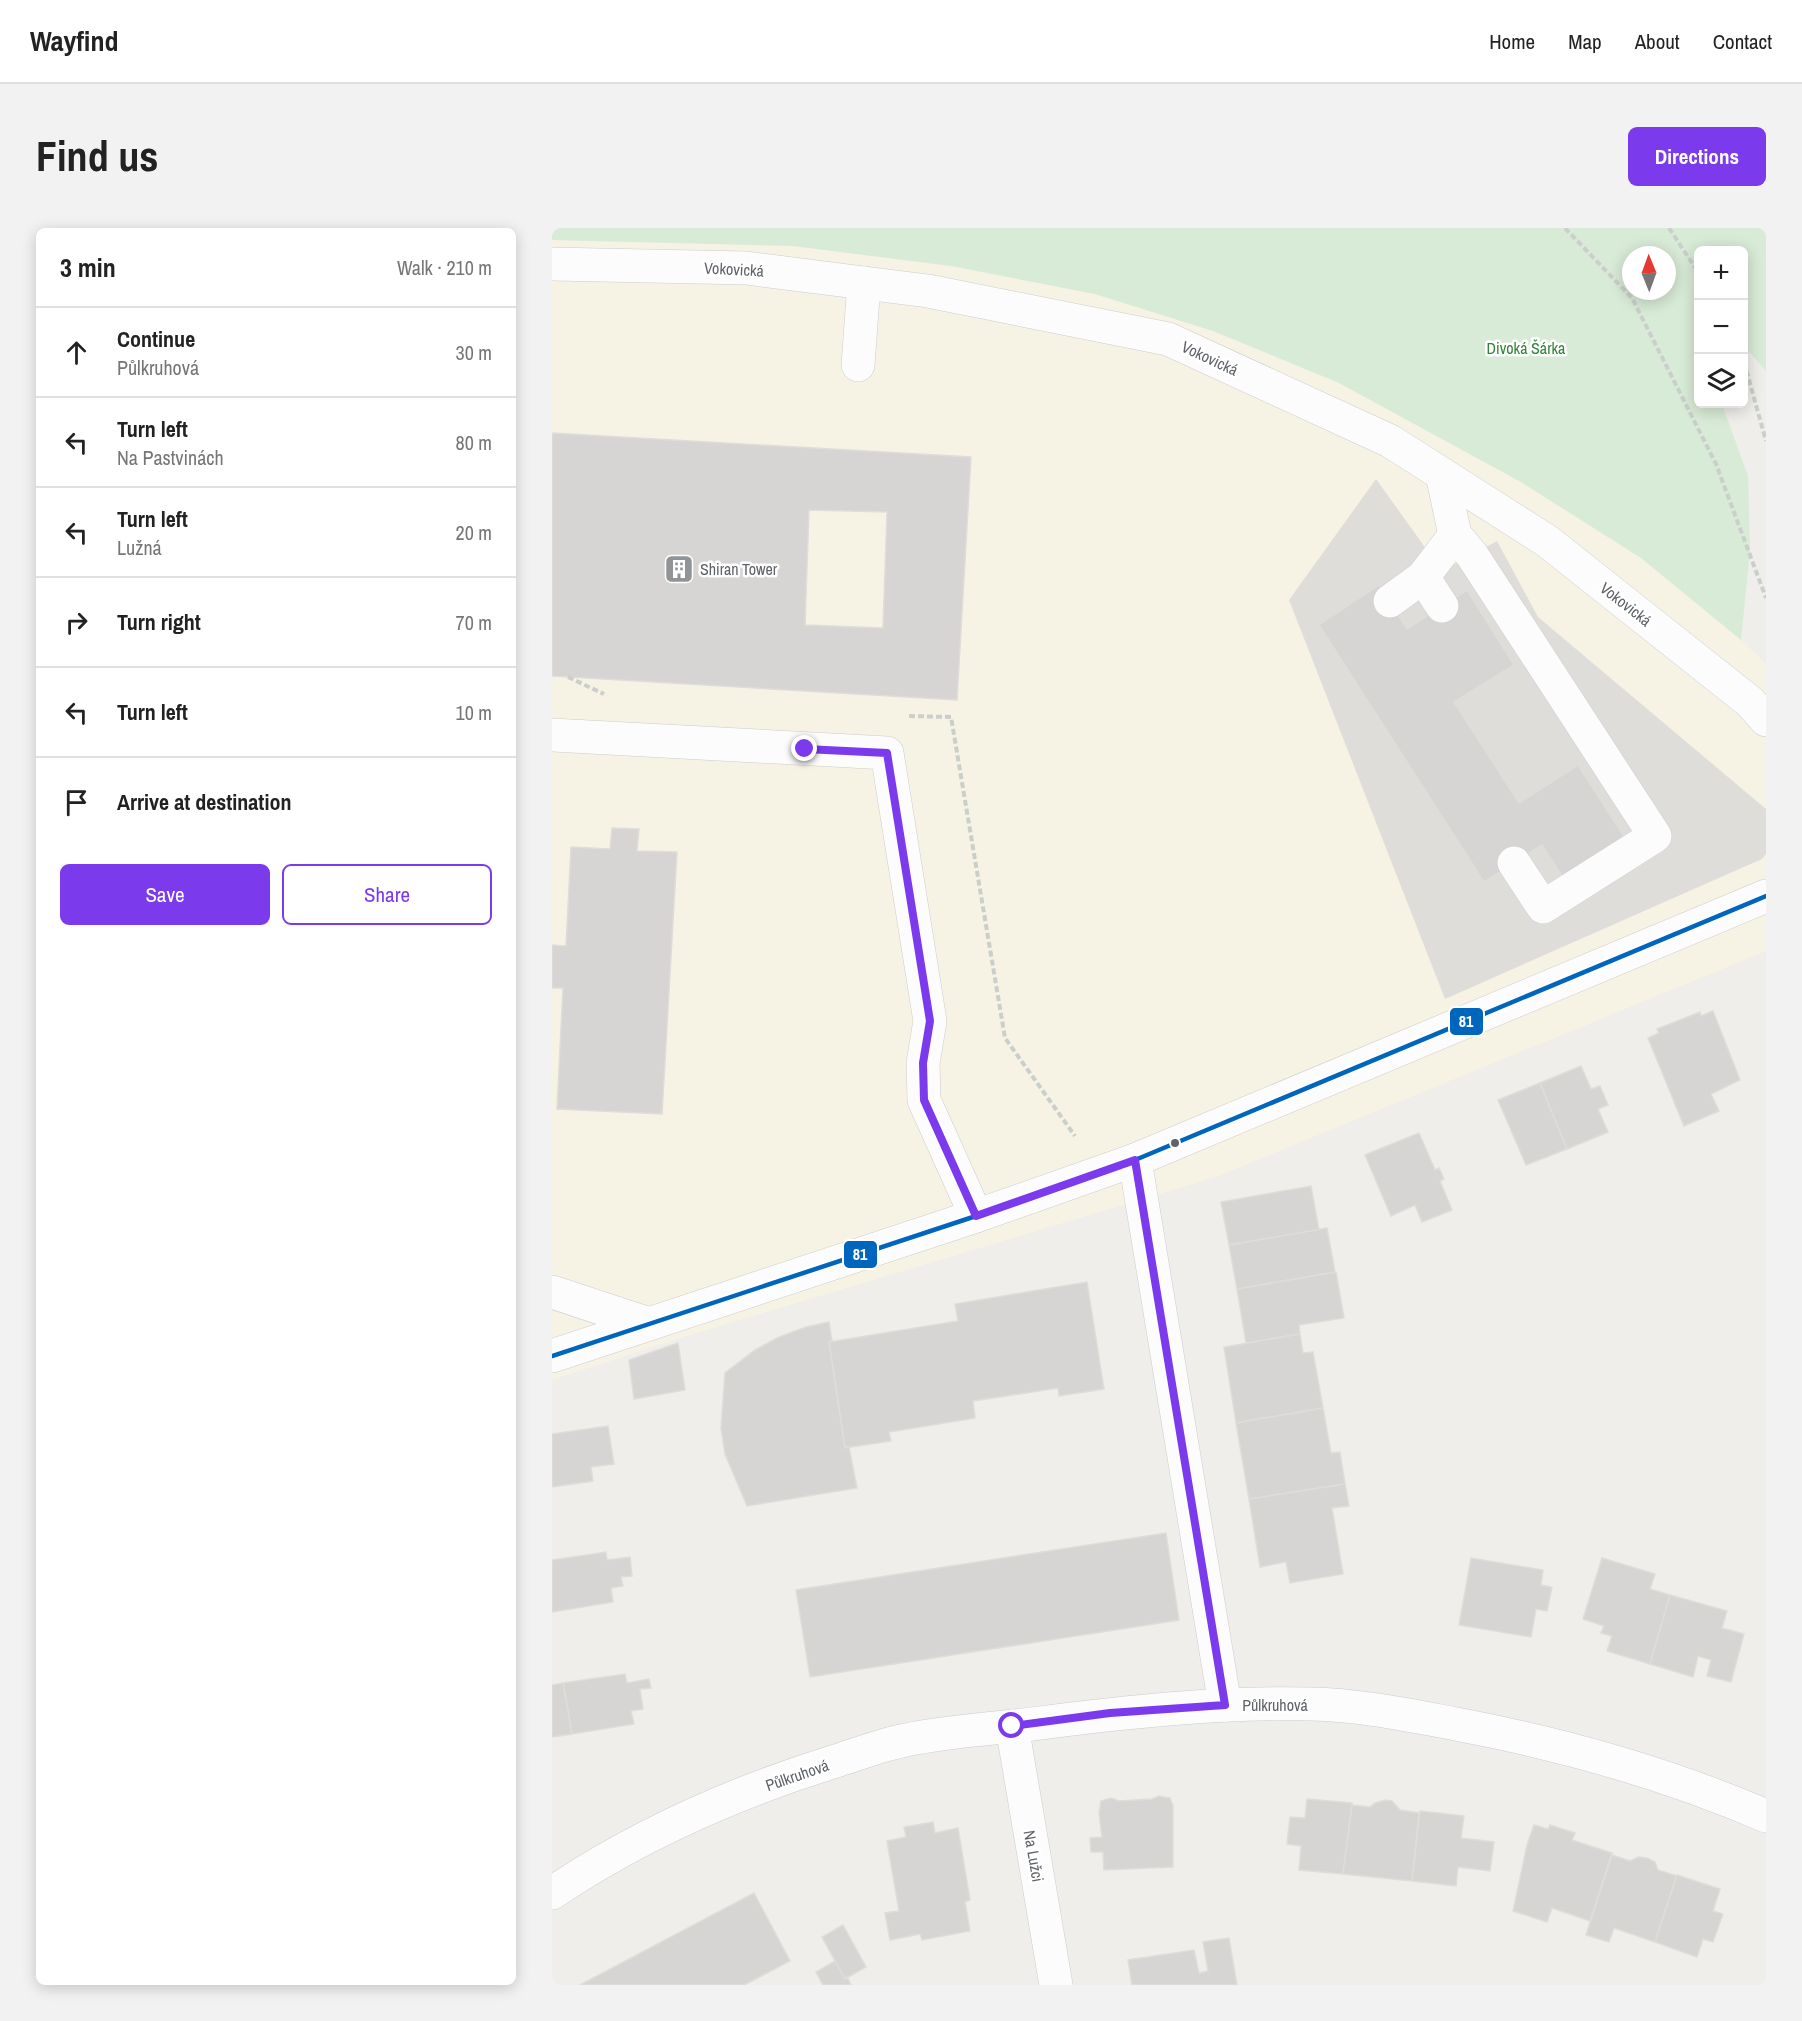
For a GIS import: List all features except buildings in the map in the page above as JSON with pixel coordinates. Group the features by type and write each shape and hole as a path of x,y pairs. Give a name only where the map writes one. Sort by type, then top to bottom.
{"street":[{"name":"Vokovická","path":"552,264 746,268 928,291 1168,339 1390,441 1442,474 1547,541 1750,702 1766,720"},
{"path":"858,365 864,283"},
{"path":"1442,474 1455,535 1472,555 1655,836 1543,908 1514,863"},
{"path":"1390,602 1423,577 1455,535"},
{"path":"1423,577 1442,606"},
{"path":"552,735 887,753 930,1021 923,1063 924,1100 976,1216"},
{"path":"552,1356 976,1216 1135,1160 1766,896"},
{"path":"1135,1160 1225,1705"},
{"path":"552,1292 649,1324"},
{"name":"Půlkruhová","path":"552,1893 587,1870 689,1816 792,1775 905,1740 1110,1713 1225,1705 1314,1704 1401,1713 1497,1732 1612,1760 1709,1791 1766,1816"},
{"name":"Na Lužci","path":"1012,1726 1056,1985"}],"path":[{"path":"1564,228 1632,298 1716,464 1766,598"},
{"path":"1669,228 1694,266"},
{"path":"1748,379 1766,441"},
{"path":"1014,1051 1080,1143"}],"shaded area":[{"path":"552,240 793,246 951,266 1095,294 1213,331 1339,383 1521,482 1641,558 1741,640 1766,664 1766,951 1216,1177 680,1338 552,1380"},
{"path":"1376,479 1442,571 1497,541 1538,617 1766,809 1766,854 1762,859 1445,999 1289,600"}],"green space":[{"name":"Divoká Šárka","path":"552,228 1766,228 1766,371 1748,351 1748,246 1694,246 1694,408 1723,408 1748,476 1750,551 1741,640 1641,558 1521,482 1339,383 1213,331 1095,294 951,266 793,246 552,240"}],"transit line":[{"name":"81","path":"552,1356 976,1216 1135,1160 1766,896"}],"place":[{"name":"Shiran Tower","path":"679,569"}],"route":[{"path":"805,749 887,753 930,1021 923,1063 924,1100 976,1216 1135,1160 1225,1705 1110,1713 1012,1726"}]}
